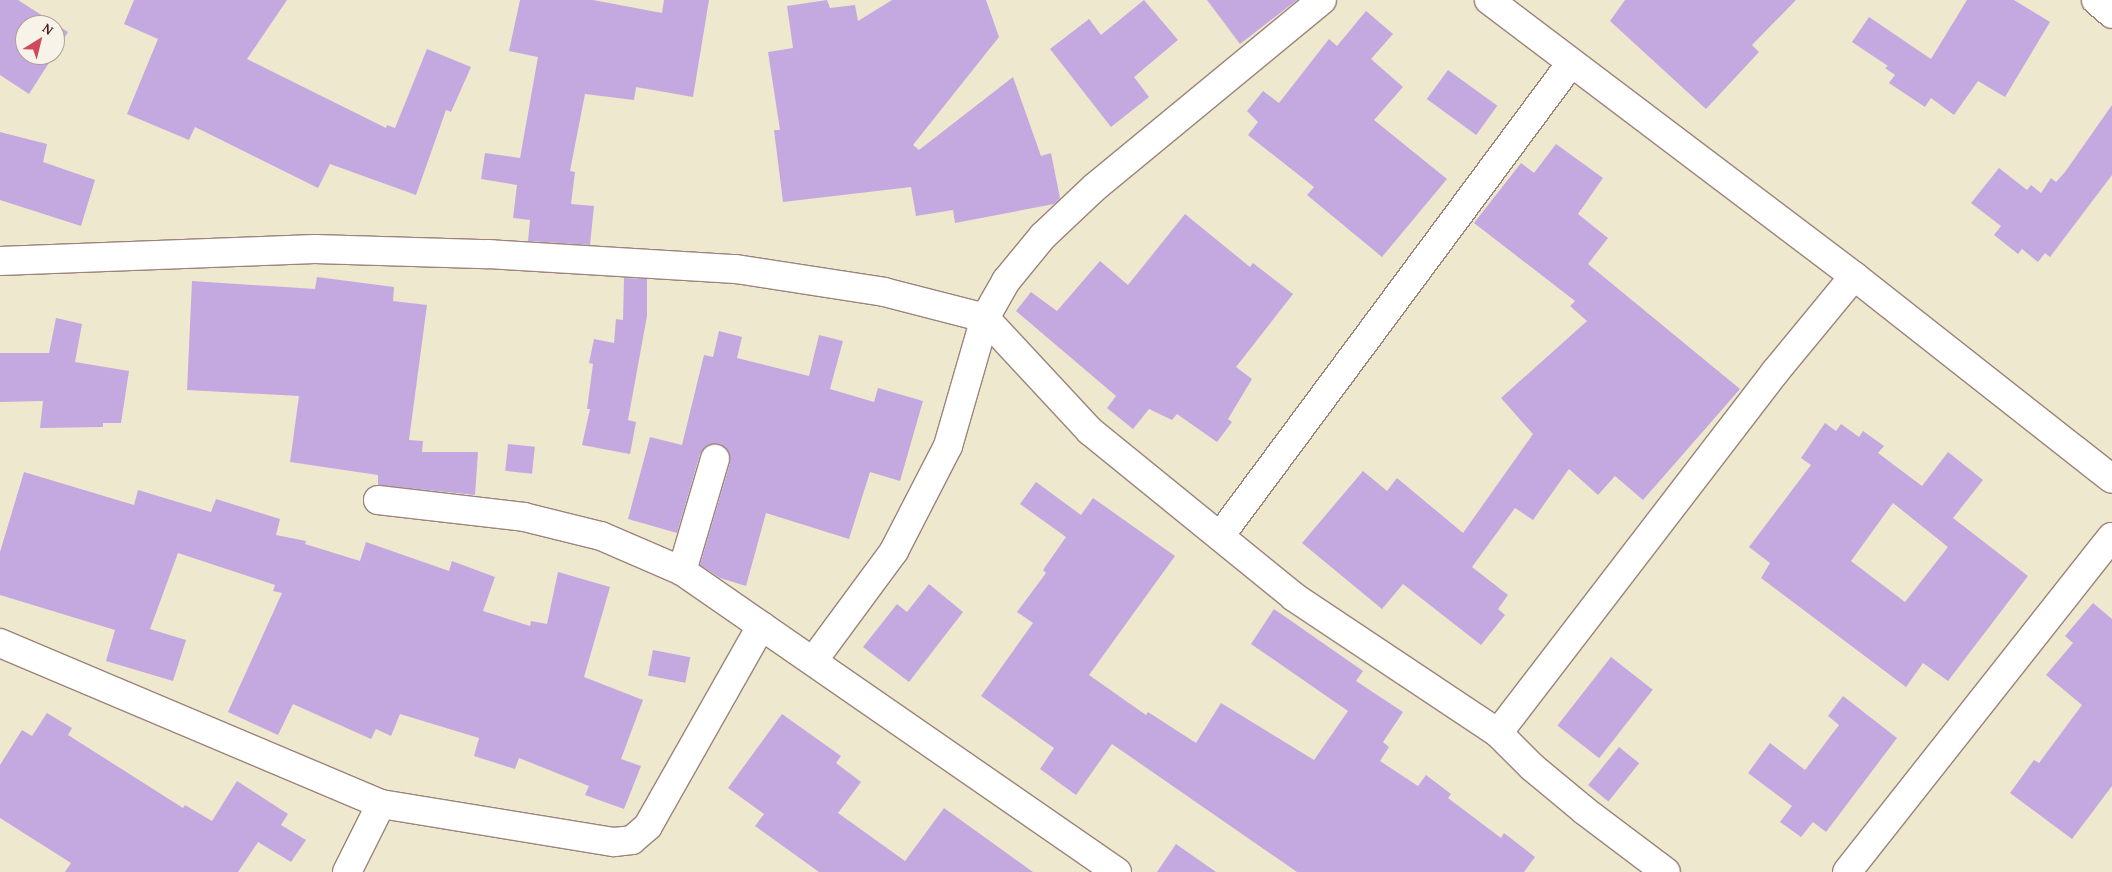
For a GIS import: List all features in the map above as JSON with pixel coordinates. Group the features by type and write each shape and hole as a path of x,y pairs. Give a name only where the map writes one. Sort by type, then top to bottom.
{"street":[{"path":"813,660 894,551 948,446 985,318 1006,281 1043,236 1094,187 1322,0"},
{"path":"1489,0 1854,276 2112,479"},
{"path":"2096,0 2112,14"},
{"path":"1220,536 1571,62"},
{"path":"0,260 315,249 488,254 736,269 884,292 985,318 1090,431 1294,597 1498,733 1578,805 1666,872"},
{"path":"1498,733 1775,372 1854,276"},
{"path":"682,571 715,459"},
{"path":"378,500 524,517 601,536 682,571 1117,872"},
{"path":"1847,872 2112,536"},
{"path":"0,643 380,804 614,842 632,840 648,826 761,626"},
{"path":"347,872 380,804"}],"building":[{"path":"0,0 18,0 41,15 15,15 15,65 48,65 29,94 0,75"},
{"path":"134,0 287,0 247,59 386,128 387,125 395,128 427,49 471,67 451,112 446,110 416,195 330,164 318,188 195,127 189,140 127,114 158,39 124,24"},
{"path":"520,0 593,0 662,13 664,0 709,0 693,97 636,87 634,100 585,94 570,171 575,172 571,204 594,206 590,245 528,241 530,220 513,218 517,185 481,179 485,153 520,158 538,57 509,51"},
{"path":"827,0 830,8 855,5 858,21 892,0 986,0 999,37 913,145 919,150 1013,77 1041,156 1051,153 1060,198 1054,204 955,223 953,210 916,216 911,187 783,202 774,130 780,130 768,52 793,48 787,6"},
{"path":"1144,0 1178,40 1134,77 1149,97 1111,127 1050,49 1089,19 1101,35"},
{"path":"1207,0 1297,0 1240,44"},
{"path":"1625,0 1796,0 1752,45 1759,52 1706,109 1610,21"},
{"path":"1967,0 2014,0 2050,22 2005,97 1978,81 1954,115 1931,98 1925,107 1889,83 1895,75 1885,68 1888,66 1852,42 1869,17 1931,59"},
{"path":"1366,11 1393,34 1371,59 1403,87 1374,120 1447,179 1382,257 1307,195 1314,187 1248,135 1258,122 1247,111 1263,91 1279,103 1329,39 1337,46"},
{"path":"1448,70 1497,106 1476,135 1427,99"},
{"path":"2112,105 2112,175 2050,257 2045,253 2038,262 2022,249 2018,254 1994,235 2001,226 1971,203 1999,168 2027,190 2031,185 2041,193 2051,178 2056,182 2065,172"},
{"path":"0,132 47,144 43,162 95,180 81,226 0,200"},
{"path":"1556,144 1603,178 1578,214 1608,238 1588,264 1740,389 1643,500 1615,476 1598,495 1569,469 1533,520 1515,508 1472,567 1508,595 1498,609 1505,615 1481,645 1403,584 1382,609 1302,543 1363,471 1387,491 1397,478 1463,533 1533,434 1501,398 1587,321 1570,306 1575,301 1474,223 1521,163 1534,173"},
{"path":"1185,214 1250,267 1253,263 1293,294 1236,367 1252,379 1228,419 1232,422 1217,442 1177,414 1172,420 1149,409 1133,429 1107,408 1116,396 1016,311 1031,292 1057,311 1100,261 1128,285"},
{"path":"317,277 394,287 393,301 427,305 409,440 423,441 422,452 478,452 475,495 378,485 378,475 290,462 299,396 187,390 192,281 315,289"},
{"path":"624,278 647,279 647,316 628,420 636,422 630,454 582,445 590,409 587,409 593,364 589,363 594,339 614,343 616,319 623,320"},
{"path":"56,318 82,324 75,362 129,371 121,423 103,423 103,427 40,428 43,401 0,402 0,353 49,353"},
{"path":"719,331 742,337 737,358 809,376 819,335 843,341 830,389 874,402 878,388 923,401 900,481 870,472 849,539 766,513 746,586 720,578 700,565 730,463 730,455 720,444 711,444 700,454 677,533 628,519 650,437 682,445 704,355 713,357"},
{"path":"1825,423 1836,431 1841,424 1859,437 1863,431 1884,446 1878,453 1922,486 1948,452 1983,480 1953,518 2028,576 1948,681 1923,663 1906,687 1761,578 1770,563 1749,547 1811,465 1801,458","holes":["1893,503 1948,547 1905,602 1851,561"]},
{"path":"508,444 535,447 532,474 505,471"},
{"path":"24,472 134,505 138,490 211,512 216,499 280,519 276,535 306,541 305,544 360,561 366,542 449,571 452,561 495,577 483,611 530,626 531,621 547,624 558,572 610,587 584,677 643,700 621,759 641,766 624,809 585,795 589,786 519,758 515,769 474,756 479,738 400,714 391,736 376,729 371,739 293,704 278,735 228,712 282,593 273,591 275,585 178,553 150,629 186,640 173,681 106,661 115,630 0,595 0,552"},
{"path":"1036,482 1081,515 1093,498 1175,556 1089,675 1146,715 1148,712 1196,743 1221,703 1314,760 1348,711 1251,644 1274,609 1363,671 1356,681 1403,712 1383,742 1389,747 1380,761 1418,786 1426,775 1451,794 1448,798 1501,838 1504,833 1535,857 1524,872 1297,872 1112,744 1076,795 1040,769 1054,748 981,696 1033,623 1017,612 1046,573 1043,570 1066,537 1020,504"},
{"path":"929,584 963,612 909,682 863,647 897,604 907,612"},
{"path":"2093,603 2112,619 2112,786 2072,839 2010,793 2034,760 2039,763 2082,705 2046,675 2073,643 2065,636"},
{"path":"653,650 690,657 685,683 648,676"},
{"path":"1611,657 1653,690 1599,758 1557,726"},
{"path":"1843,696 1897,738 1826,832 1813,822 1801,837 1780,822 1792,806 1748,773 1770,743 1805,770 1839,725 1828,716"},
{"path":"47,713 72,728 68,735 183,808 185,805 212,821 237,781 288,814 281,825 306,840 291,862 258,842 238,872 65,872 71,863 0,818 0,765 22,730 32,736"},
{"path":"782,714 841,756 836,763 861,782 838,813 905,861 944,808 1033,872 819,872 755,826 764,814 728,788"},
{"path":"1619,747 1639,763 1608,801 1588,785"},
{"path":"1176,844 1216,872 1157,872"}]}
